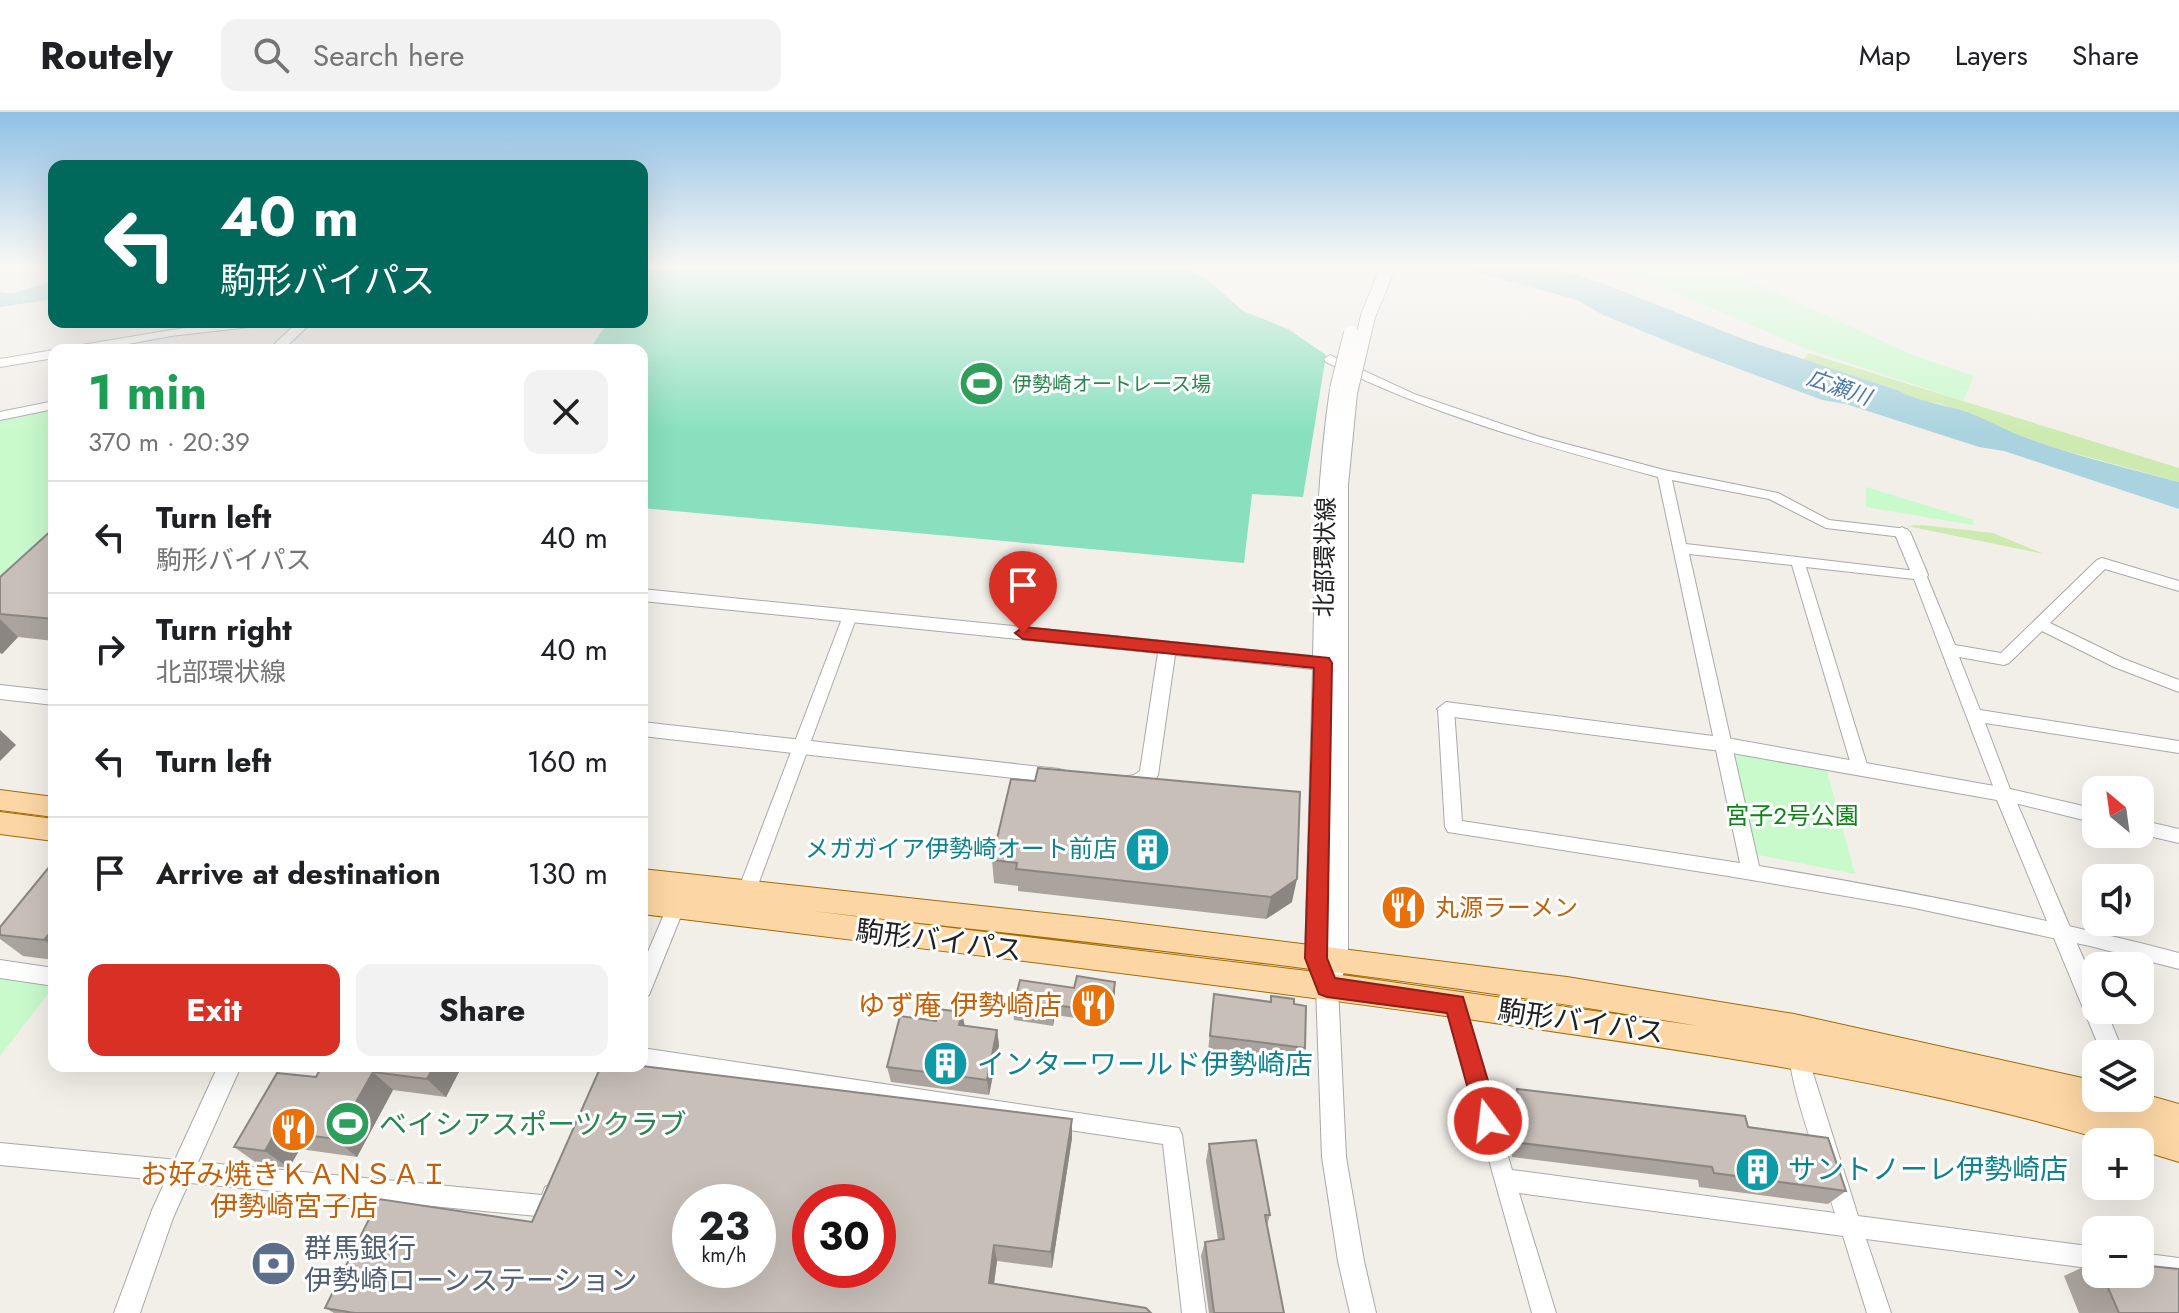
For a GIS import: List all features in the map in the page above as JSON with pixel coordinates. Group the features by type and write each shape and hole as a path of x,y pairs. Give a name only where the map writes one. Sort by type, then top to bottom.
{"main road":[{"path":"0,800 48,806"},
{"path":"0,823 48,829"},
{"name":"駒形バイパス","path":"648,881 1327,969 1455,1004 1722,1041 1798,1055 2053,1111 2179,1146"},
{"name":"駒形バイパス","path":"648,903 1659,1004 1809,1031 2082,1093"},
{"path":"2154,1110 2179,1119"}],"street":[{"name":"北部環状線","path":"1356,321 1344,391 1331,664 1327,969 1334,1157 1363,1313"},
{"name":"北部環状線","path":"1344,391 1366,321"},
{"path":"110,344 214,328"},
{"path":"282,344 299,328"},
{"path":"0,363 48,355"},
{"path":"1330,359 1368,380 1505,432 1664,474 1773,496 1826,524 1902,532 1977,716 2004,794 2107,1040"},
{"path":"0,416 48,406"},
{"path":"1664,474 1751,872"},
{"path":"1679,548 1920,575"},
{"path":"1798,563 1860,768"},
{"path":"1949,650 2004,659 2102,563 2179,586"},
{"path":"648,596 1331,664"},
{"path":"746,893 850,616"},
{"path":"2040,624 2119,663 2179,686"},
{"path":"648,730 1132,784 1149,775 1168,647"},
{"path":"0,692 48,697"},
{"path":"2082,813 2004,794 1721,744 1446,709 1454,827 1751,872 2059,929 2179,961"},
{"path":"1977,716 2179,747"},
{"path":"2154,830 2179,836"},
{"path":"648,974 676,906"},
{"path":"0,969 48,976"},
{"path":"1455,1004 1544,1313"},
{"path":"1798,1055 1803,1080 1879,1313"},
{"path":"648,1058 1172,1135 1194,1313"},
{"path":"127,1313 141,1264 179,1172 227,1072"},
{"path":"0,1154 548,1206 560,1178"},
{"path":"1504,1180 2082,1256"},
{"path":"375,1219 389,1192"},
{"path":"2154,1266 2179,1269"}],"green space":[{"name":"伊勢崎オートレース場","path":"648,321 1268,321 1288,329 1326,355 1303,497 1252,494 1244,563 648,509 648,344 593,344 604,328 648,328"},
{"path":"1742,321 1838,321 1915,356 1974,376 1963,401 1807,349"},
{"path":"1808,353 2179,468 2179,482 2055,448 2001,429 1972,414 1916,400 1897,390 1804,360"},
{"path":"48,410 48,555 0,595 0,421"},
{"path":"1866,487 1974,520 1973,525 1866,507"},
{"path":"1907,526 1993,533 2044,554"},
{"name":"宮子2号公園","path":"1740,754 1827,771 1855,874 1754,854 1733,758"},
{"path":"0,977 48,985 48,994 0,1056"}],"water":[{"name":"広瀬川","path":"1618,321 1698,321 1748,341 1967,412 2043,444 2179,482 2179,509 2004,451 1979,447 1846,404 1822,400"}],"building":[{"path":"48,533 48,618 0,614 0,577"},
{"name":"メガガイア伊勢崎オート前店","path":"1038,768 1300,792 1297,879 1271,897 1016,869 1017,863 992,860 1011,779 1035,781"},
{"path":"48,868 48,935 44,940 0,935 0,927"},
{"path":"1077,976 1115,982 1111,1013 1055,1005 1053,1015 1013,1009 1020,980 1074,988"},
{"path":"1214,994 1271,1002 1271,996 1294,999 1294,1004 1306,1006 1305,1048 1210,1036"},
{"name":"インターワールド伊勢崎店","path":"938,1009 962,1012 959,1025 997,1030 987,1080 887,1067 900,1016 936,1021"},
{"path":"648,1067 1072,1119 1051,1252 994,1245 989,1283 1146,1308 1151,1313 354,1313 325,1308 379,1199 532,1222 598,1072 648,1072"},
{"path":"319,1072 373,1072 335,1139 276,1131 265,1151 234,1147 277,1073 316,1077"},
{"path":"373,1072 431,1072 427,1079"},
{"path":"1517,1089 1745,1116 1748,1127 1828,1138 1846,1191 1714,1173 1712,1167 1521,1143"},
{"path":"1256,1140 1270,1215 1265,1215 1284,1313 1214,1313 1205,1242 1224,1239 1209,1144"},
{"path":"2154,1266 2179,1269 2179,1313 2119,1313 2108,1288 2154,1288"}],"place":[{"name":"伊勢崎オートレース場","path":"981,384"},
{"name":"メガガイア伊勢崎オート前店","path":"1148,849"},
{"name":"丸源ラーメン","path":"1404,908"},
{"name":"ゆず庵 伊勢崎店","path":"1093,1005"},
{"name":"インターワールド伊勢崎店","path":"946,1064"},
{"name":"ベイシアスポーツクラブ","path":"348,1124"},
{"name":"お好み焼きＫＡＮＳＡＩ 伊勢崎宮子店","path":"294,1129"},
{"name":"サントノーレ伊勢崎店","path":"1757,1169"},
{"name":"群馬銀行 伊勢崎ローンステーション","path":"273,1264"}],"route":[{"path":"1023,633 1323,663 1316,958 1327,987 1455,1004 1488,1121"}]}
